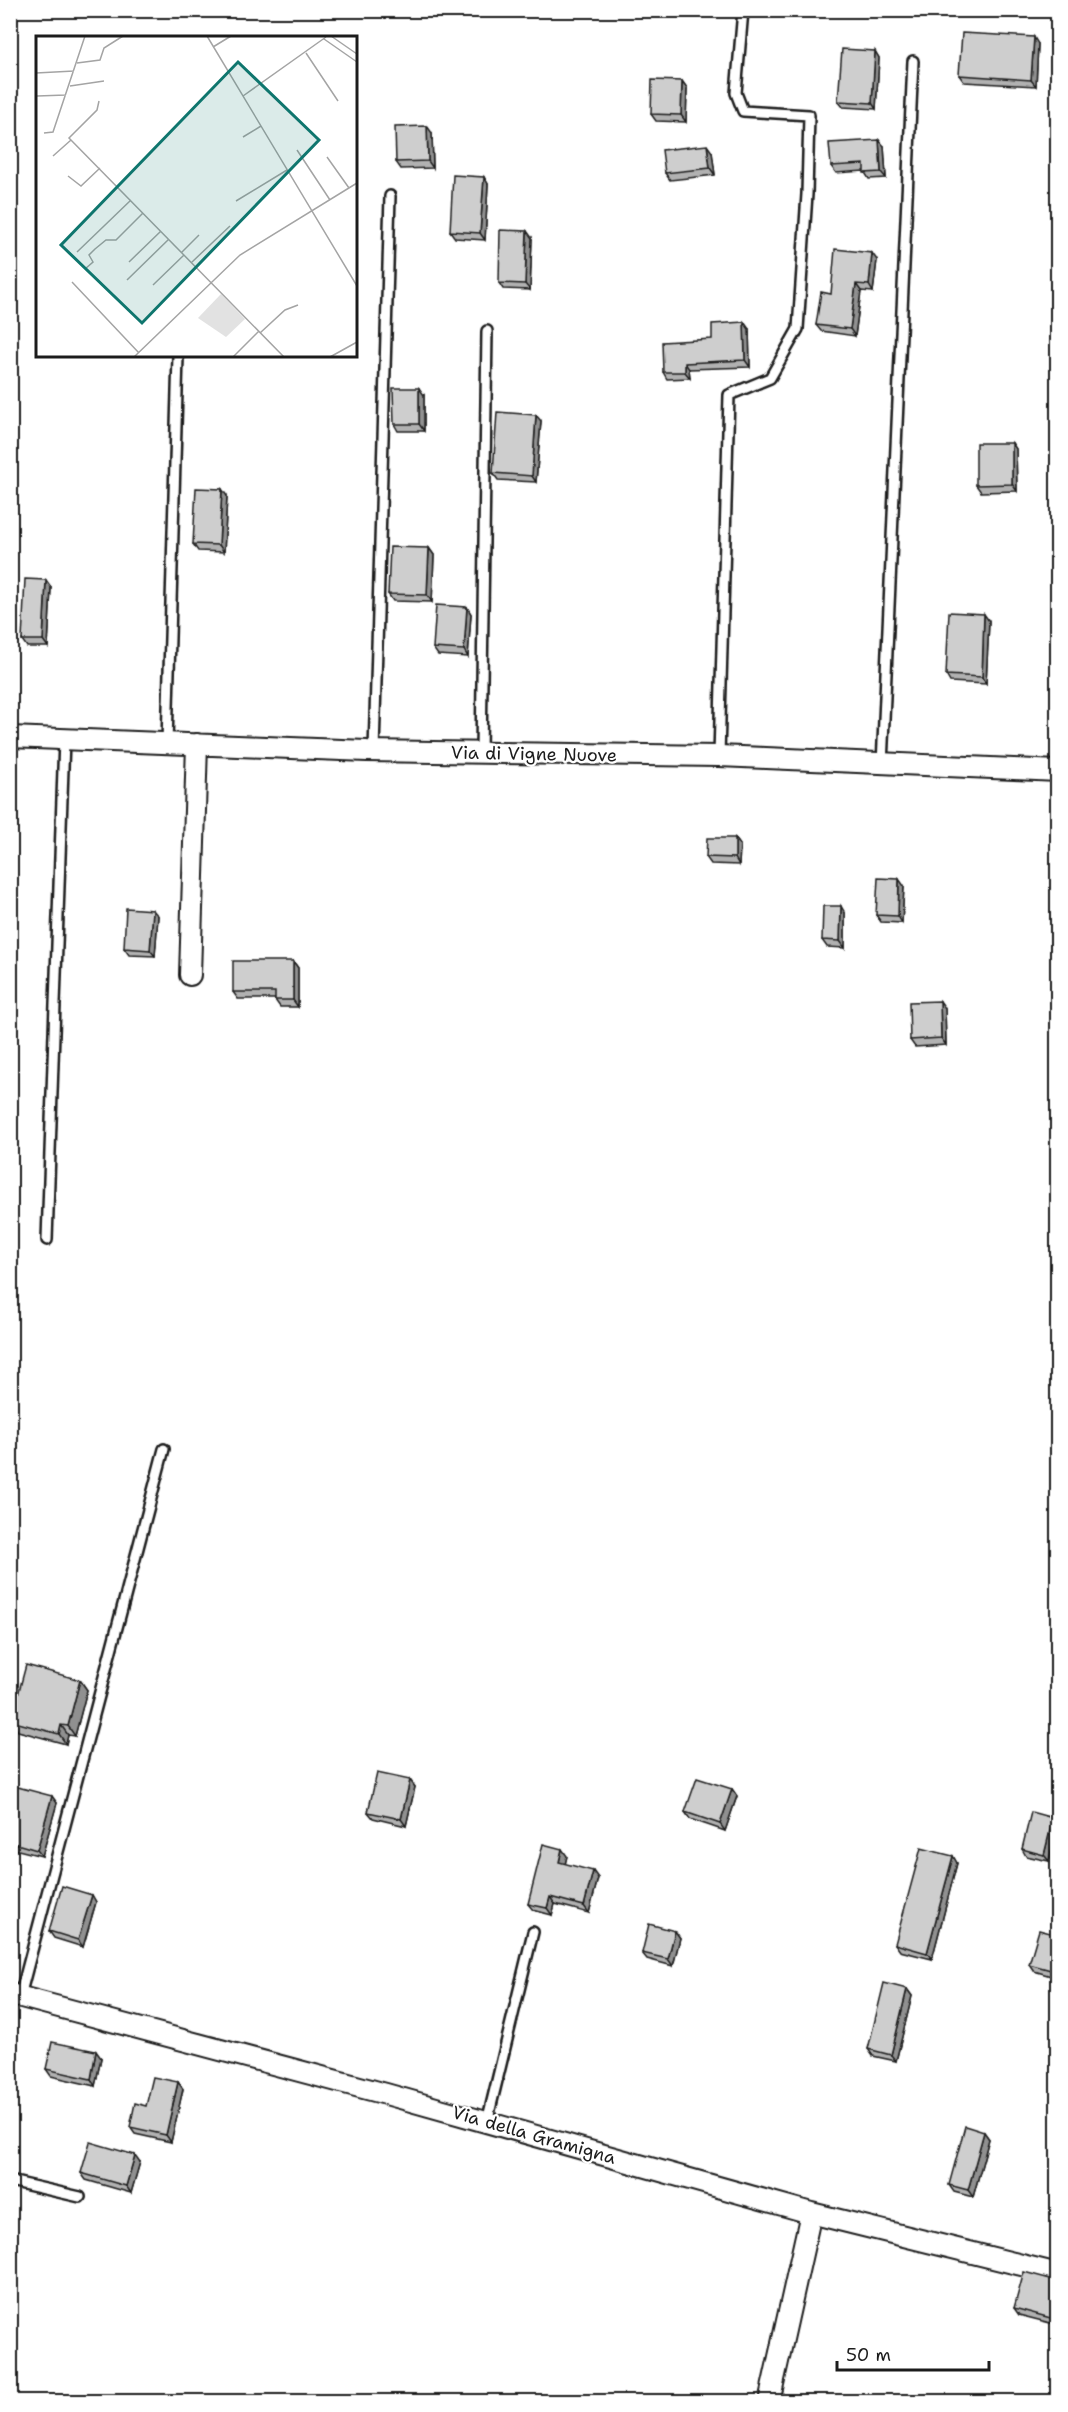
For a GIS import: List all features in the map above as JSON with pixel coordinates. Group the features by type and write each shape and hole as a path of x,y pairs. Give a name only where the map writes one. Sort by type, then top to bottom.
{"street":[{"name":"Via di Vigne Nuove","path":"10,737 374,751 719,756 1058,771"},
{"path":"190,975 197,744"},
{"name":"Via della Gramigna","path":"15,1995 811,2212 1058,2274"},
{"path":"769,2402 811,2212"}],"lane":[{"path":"719,756 729,395 770,378 798,329 807,194 809,115 743,111 736,93 743,10"},
{"path":"882,765 913,61"},
{"path":"374,751 390,196"},
{"path":"481,753 487,331"},
{"path":"167,742 178,357"},
{"path":"46,1240 63,739"},
{"path":"15,1995 164,1449"},
{"path":"487,2122 533,1932"},
{"path":"10,2181 80,2197"}],"building":[{"path":"962,33 1034,37 1031,80 959,75"},
{"path":"842,49 875,51 872,103 838,101"},
{"path":"652,80 682,81 681,115 651,114"},
{"path":"427,126 428,161 396,162 395,127"},
{"path":"879,140 881,172 864,173 864,164 831,166 829,143"},
{"path":"707,145 710,168 665,173 662,150"},
{"path":"453,175 484,177 480,233 450,231"},
{"path":"500,230 527,231 525,284 499,283"},
{"path":"835,249 872,253 869,285 856,284 850,329 816,325 821,292 831,294"},
{"path":"744,322 745,360 685,363 685,372 663,372 662,342 712,339 712,324"},
{"path":"393,388 419,388 419,424 394,424"},
{"path":"497,412 536,415 532,476 493,473"},
{"path":"976,443 1012,443 1012,484 976,485"},
{"path":"196,488 222,489 219,545 193,544"},
{"path":"390,547 429,548 427,595 388,594"},
{"path":"25,579 46,580 43,640 22,640"},
{"path":"436,605 467,607 464,650 433,648"},
{"path":"949,612 984,614 982,677 946,675"},
{"path":"707,838 735,838 735,858 706,857"},
{"path":"878,878 899,879 898,916 876,915"},
{"path":"823,906 841,906 840,941 822,940"},
{"path":"126,908 153,910 150,950 124,948"},
{"path":"233,961 293,961 293,1000 275,1000 275,992 233,992"},
{"path":"940,1001 941,1038 910,1040 909,1002"},
{"path":"26,1665 80,1680 68,1726 61,1725 59,1734 11,1721"},
{"path":"377,1773 410,1780 401,1819 368,1812"},
{"path":"697,1778 732,1789 720,1824 685,1812"},
{"path":"10,1785 52,1796 37,1850 10,1842"},
{"path":"1031,1812 1053,1818 1044,1855 1022,1849"},
{"path":"543,1844 562,1849 559,1862 593,1871 584,1906 550,1897 547,1908 528,1904"},
{"path":"921,1848 953,1856 927,1953 895,1944"},
{"path":"62,1886 92,1895 78,1940 49,1931"},
{"path":"649,1924 675,1931 668,1959 642,1953"},
{"path":"1039,1930 1058,1935 1058,1972 1029,1964"},
{"path":"884,1983 907,1989 891,2055 868,2049"},
{"path":"52,2042 96,2051 91,2079 46,2069"},
{"path":"153,2077 178,2082 166,2135 130,2127 135,2103 146,2106"},
{"path":"965,2126 984,2132 968,2190 949,2185"},
{"path":"90,2142 135,2155 126,2186 81,2173"},
{"path":"1024,2272 1058,2281 1058,2320 1014,2308"}]}
